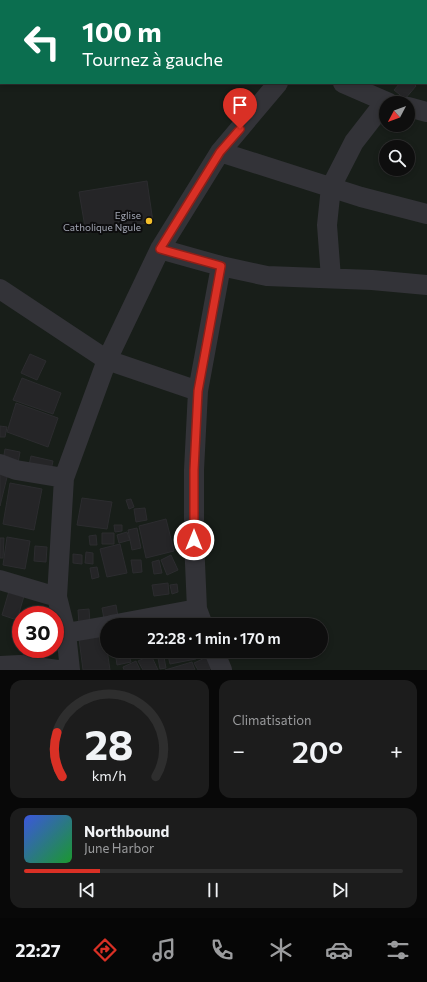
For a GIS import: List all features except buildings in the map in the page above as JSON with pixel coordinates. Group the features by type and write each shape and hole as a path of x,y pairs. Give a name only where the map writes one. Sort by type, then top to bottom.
{"street":[{"path":"70,670 66,633 57,597 64,478 107,360 160,249 220,152 277,84"},
{"path":"345,84 379,99"},
{"path":"415,109 427,112"},
{"path":"331,278 327,225 331,187 354,142 379,112"},
{"path":"220,152 331,187 427,214"},
{"path":"160,249 221,266 267,276 331,278 427,285"},
{"path":"189,618 200,617 194,540 194,470 198,391 221,266"},
{"path":"0,289 107,360 198,391"},
{"path":"0,464 16,470 64,478"},
{"path":"0,580 57,597"},
{"path":"66,633 100,627"},
{"path":"217,658 222,670"},
{"path":"0,666 20,665 58,670"}],"shaded area":[{"path":"0,84 427,84 427,670 0,670"}],"place":[{"name":"Eglise Catholique Ngule","path":"149,221"}],"route":[{"path":"194,540 194,470 198,391 221,266 160,249 220,152 240,129"}]}
